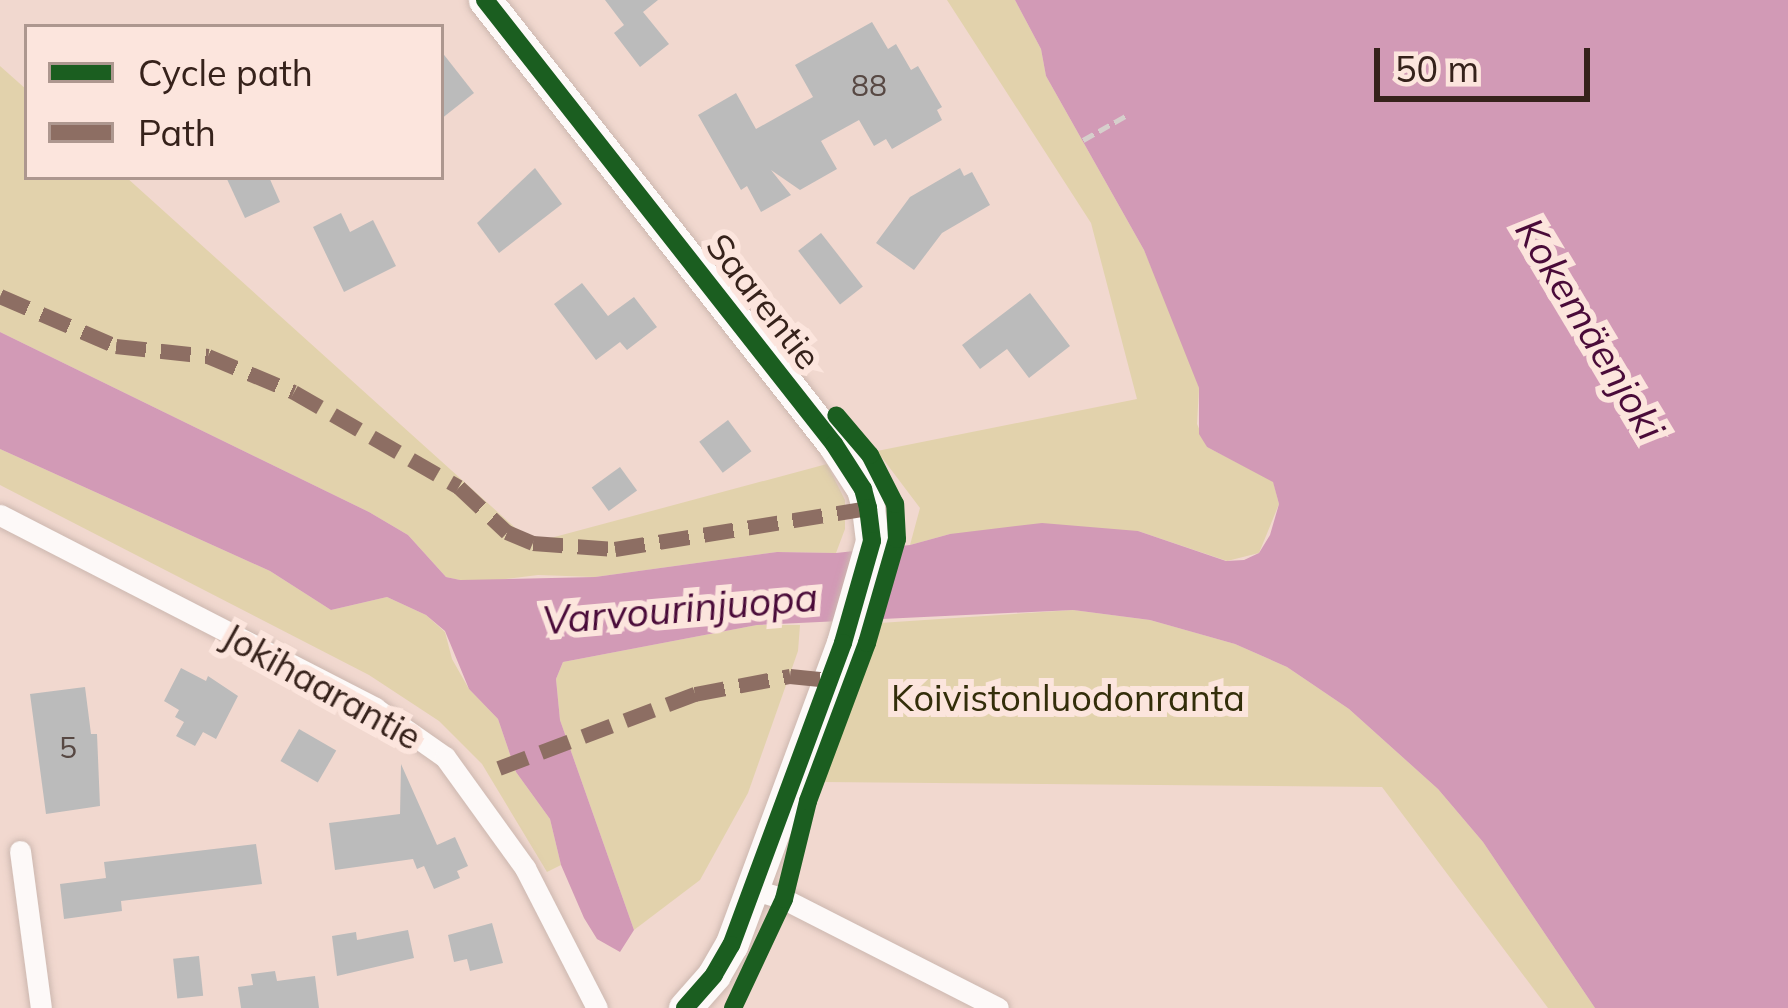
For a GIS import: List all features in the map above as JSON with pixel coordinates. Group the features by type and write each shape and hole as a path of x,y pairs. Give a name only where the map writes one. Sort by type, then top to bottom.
{"street":[{"name":"Saarentie","path":"485,0 834,444 863,489 872,541 843,643 752,889 714,975 685,1008"},
{"name":"Jokihaarantie","path":"0,515 375,708 445,758 525,868 597,1008"},
{"path":"20,851 41,1008"},
{"path":"752,889 784,899 998,1008"}],"path":[{"path":"1083,140 1129,114"}],"green space":[{"path":"947,0 1015,0 1041,49 1046,76 1144,250 1199,388 1197,424 1207,447 1273,481 1279,504 1259,553 1227,561 1138,531 950,534 910,545 920,508 877,451 1137,399 1091,223"},
{"path":"0,66 24,87 24,180 129,180 532,543 827,464 845,500 845,529 836,553 777,552 595,577 538,575 473,583 446,577 408,535 369,512 0,332"},
{"path":"0,449 270,571 331,610 387,597 426,615 445,632 452,659 469,689 498,719 516,772 550,819 561,865 547,872 482,764 439,721 369,675 0,485"},
{"name":"Koivistonluodonranta","path":"1073,610 1150,620 1235,644 1287,667 1349,709 1438,789 1483,842 1595,1008 1548,1008 1382,787 823,782 880,623"},
{"path":"757,625 800,625 798,651 748,793 700,880 634,930 560,720 556,679 563,662"}],"water":[{"path":"1015,0 1788,0 1788,1008 1595,1008 1483,842 1438,789 1349,709 1287,667 1235,644 1150,620 1073,610 757,625 563,662 556,679 560,720 634,930 620,952 597,939 584,918 561,865 550,819 516,772 498,719 469,689 445,631 426,615 387,597 331,610 270,571 0,449 0,332 369,512 408,535 446,577 460,580 595,577 777,552 836,553 910,545 950,534 1042,523 1138,531 1226,561 1244,560 1259,553 1270,535 1279,504 1273,482 1207,447 1199,434 1199,388 1144,250 1046,76 1041,49"}],"building":[{"path":"605,0 658,0 643,12 669,44 640,67 614,33 624,25"},
{"path":"872,22 888,49 896,44 911,70 918,66 942,107 937,110 942,120 892,149 886,139 874,146 859,120 821,141 837,169 800,190 771,170 791,195 761,212 747,186 741,190 698,115 736,93 756,129 813,97 795,65"},
{"path":"444,55 474,93 444,117"},
{"path":"535,168 562,204 499,253 477,223"},
{"path":"960,168 964,176 972,172 990,205 942,233 914,270 876,243 910,197"},
{"path":"227,180 270,180 280,202 245,218"},
{"path":"341,213 350,232 373,220 396,266 344,292 313,227"},
{"path":"821,233 863,287 840,304 798,251"},
{"path":"582,283 608,316 634,297 657,327 627,350 620,342 596,360 554,304"},
{"path":"1030,293 1070,346 1029,378 1007,349 980,369 962,345"},
{"path":"728,420 751,451 723,473 699,442"},
{"path":"620,467 637,490 609,511 592,488"},
{"path":"181,668 206,681 208,676 238,696 216,739 203,732 195,746 176,736 184,722 175,717 179,710 164,701"},
{"path":"85,687 91,734 97,734 100,806 46,814 30,694"},
{"path":"299,729 336,750 318,783 280,761"},
{"path":"401,764 437,845 455,837 468,866 457,871 460,878 434,889 424,866 417,869 413,859 335,870 329,823 400,814"},
{"path":"256,844 262,884 121,901 122,911 64,919 60,884 106,878 104,862"},
{"path":"492,923 503,963 470,971 467,959 454,962 448,935"},
{"path":"408,930 414,958 337,976 332,936 356,932 357,940"},
{"path":"199,956 203,996 177,998 173,959"},
{"path":"275,971 277,981 315,976 319,1008 241,1008 238,987 253,985 251,974"}],"marked path":[{"path":"0,296 116,346 208,356 294,392 459,487 507,532 533,543 615,549 868,508"},
{"path":"499,768 695,694 790,676 830,680"}],"cycle path":[{"path":"485,0 834,444 863,489 868,508 872,541 843,643 731,945 714,975 685,1008"},
{"path":"733,1008 784,899 808,801 867,643 897,539 895,504 870,455 836,415"}],"water label":[{"name":"Kokemäenjoki","path":"1590,329"},
{"name":"Varvourinjuopa","path":"680,609"}]}
